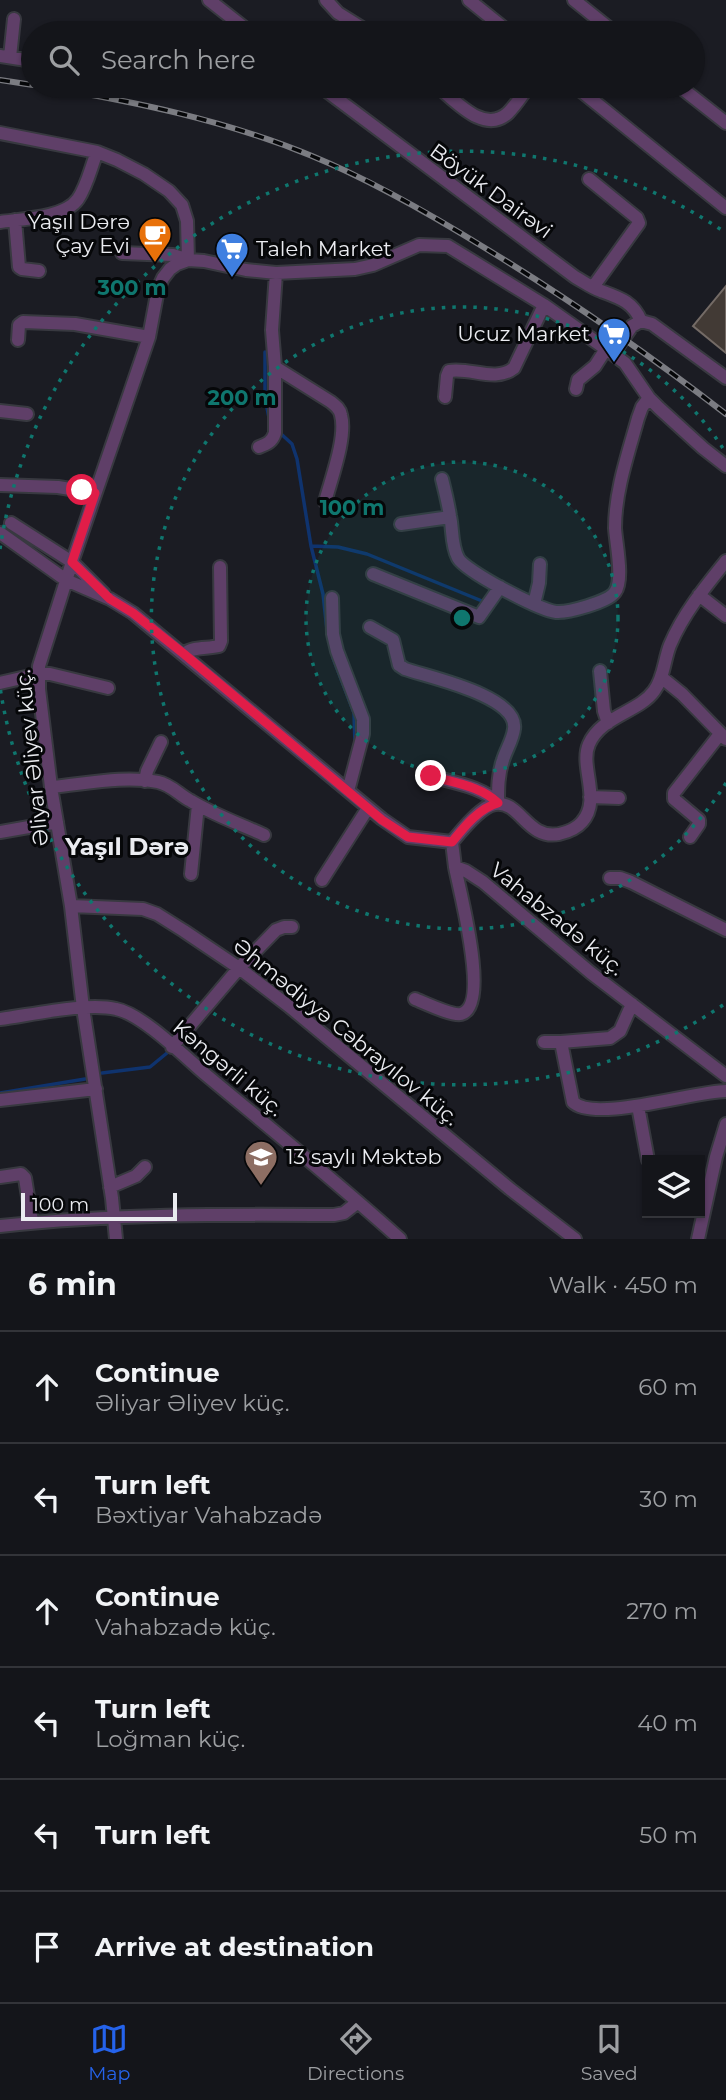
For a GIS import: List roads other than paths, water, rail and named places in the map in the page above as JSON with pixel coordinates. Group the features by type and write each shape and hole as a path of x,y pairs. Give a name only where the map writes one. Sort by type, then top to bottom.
{"street":[{"path":"209,0 236,21"},
{"path":"326,0 338,13 351,21"},
{"path":"469,0 495,21"},
{"path":"574,0 600,21"},
{"path":"5,57 14,19"},
{"name":"Böyük Dairəvi","path":"336,98 575,277 626,300 641,321 652,324 726,378"},
{"path":"452,98 476,117 488,121 507,114 519,98"},
{"path":"590,98 726,208"},
{"path":"695,98 726,123"},
{"path":"0,133 97,152 144,174 177,198 185,213 188,260"},
{"path":"0,222 63,212 72,206 79,197 97,152"},
{"path":"589,179 637,218 639,223 593,287"},
{"path":"15,220 19,267 39,271"},
{"path":"122,253 173,255 188,260 276,273 355,269 373,265 419,245 434,244 456,250 544,305 609,351 635,375 649,398 726,466"},
{"name":"Əliyar Əliyev küç.","path":"116,1239 71,906 51,788 39,674 41,656 149,337 159,289 163,278 177,264 188,260"},
{"path":"259,447 270,443 275,433 272,330 276,273"},
{"path":"445,397 449,370 498,375 514,368 544,305"},
{"path":"576,389 578,380 595,366 632,326 641,321"},
{"path":"18,340 19,326 23,322 75,324 149,337"},
{"path":"275,367 331,402 342,416 340,443 325,502"},
{"path":"442,479 457,557 463,564 500,587 555,612 568,612 609,598 615,594 619,578 615,512 619,492 638,418 649,398"},
{"path":"0,411 27,414"},
{"path":"0,484 58,486 95,493"},
{"path":"401,524 450,517"},
{"path":"10,523 72,562 110,599"},
{"path":"0,533 66,580 110,599 133,613 368,808 408,837 452,842 482,811 498,803 509,806 536,831 545,835 568,832 583,821 588,813 590,797 587,749 596,732 655,690 670,645 699,595 726,561"},
{"path":"534,604 540,565"},
{"path":"184,654 195,649 219,646 220,567"},
{"path":"373,574 479,617 500,587"},
{"path":"699,595 726,616"},
{"path":"332,598 333,634 337,652 363,719 363,734 348,791"},
{"path":"370,626 393,640 399,665 405,669 471,688 487,696 509,713 514,721 514,730 502,760 498,803"},
{"path":"600,671 604,711 608,723"},
{"path":"0,683 39,674 60,676 108,688"},
{"path":"661,677 682,694 723,736 674,793 674,799 699,820 690,837"},
{"path":"145,781 161,742"},
{"path":"431,776 480,790 498,803"},
{"path":"51,788 113,781 160,782 198,805 264,835"},
{"path":"590,797 620,797"},
{"path":"191,874 198,805"},
{"path":"323,880 368,808"},
{"path":"0,832 57,821"},
{"name":"Vahabzadə küç.","path":"452,842 455,867 483,882 591,973 726,1076"},
{"path":"415,999 458,1015 465,1013 470,1007 474,964 471,936 455,867"},
{"path":"610,878 632,881 726,930"},
{"name":"Əhmədiyyə Cəbrayılov küç.","path":"71,906 143,909 156,914 239,968 575,1239"},
{"path":"172,1047 239,968 276,930 292,927"},
{"path":"544,1042 610,1038 620,1031 632,1004"},
{"name":"Kəngərli küç.","path":"0,1019 101,1007 127,1012 400,1239"},
{"path":"561,1042 573,1102 578,1107 596,1109 638,1106 726,1091"},
{"path":"0,1100 96,1089"},
{"path":"638,1106 647,1155"},
{"path":"698,1239 726,1124"},
{"path":"110,1187 136,1175 145,1167"},
{"path":"0,1177 21,1174 25,1178 32,1222"},
{"path":"0,1226 113,1217 334,1215 344,1213 358,1202"}],"waterway":[{"path":"265,352 265,398 270,423"},
{"path":"279,432 292,444 297,459 311,546 323,594 327,630"},
{"path":"311,546 338,547 367,554 482,601"},
{"path":"333,658 354,713 355,745"},
{"path":"102,1073 150,1067 167,1053"},
{"path":"0,1093 85,1079"}],"railway":[{"path":"0,80 21,83"},
{"path":"109,98 246,132 357,176 443,223 547,287 726,414"}],"place":[{"name":"Yaşıl Dərə Çay Evi","path":"155,264"},
{"name":"Taleh Market","path":"232,279"},
{"name":"Ucuz Market","path":"614,364"},
{"name":"13 saylı Məktəb","path":"261,1187"}],"district":[{"name":"Yaşıl Dərə","path":"127,847"}]}
